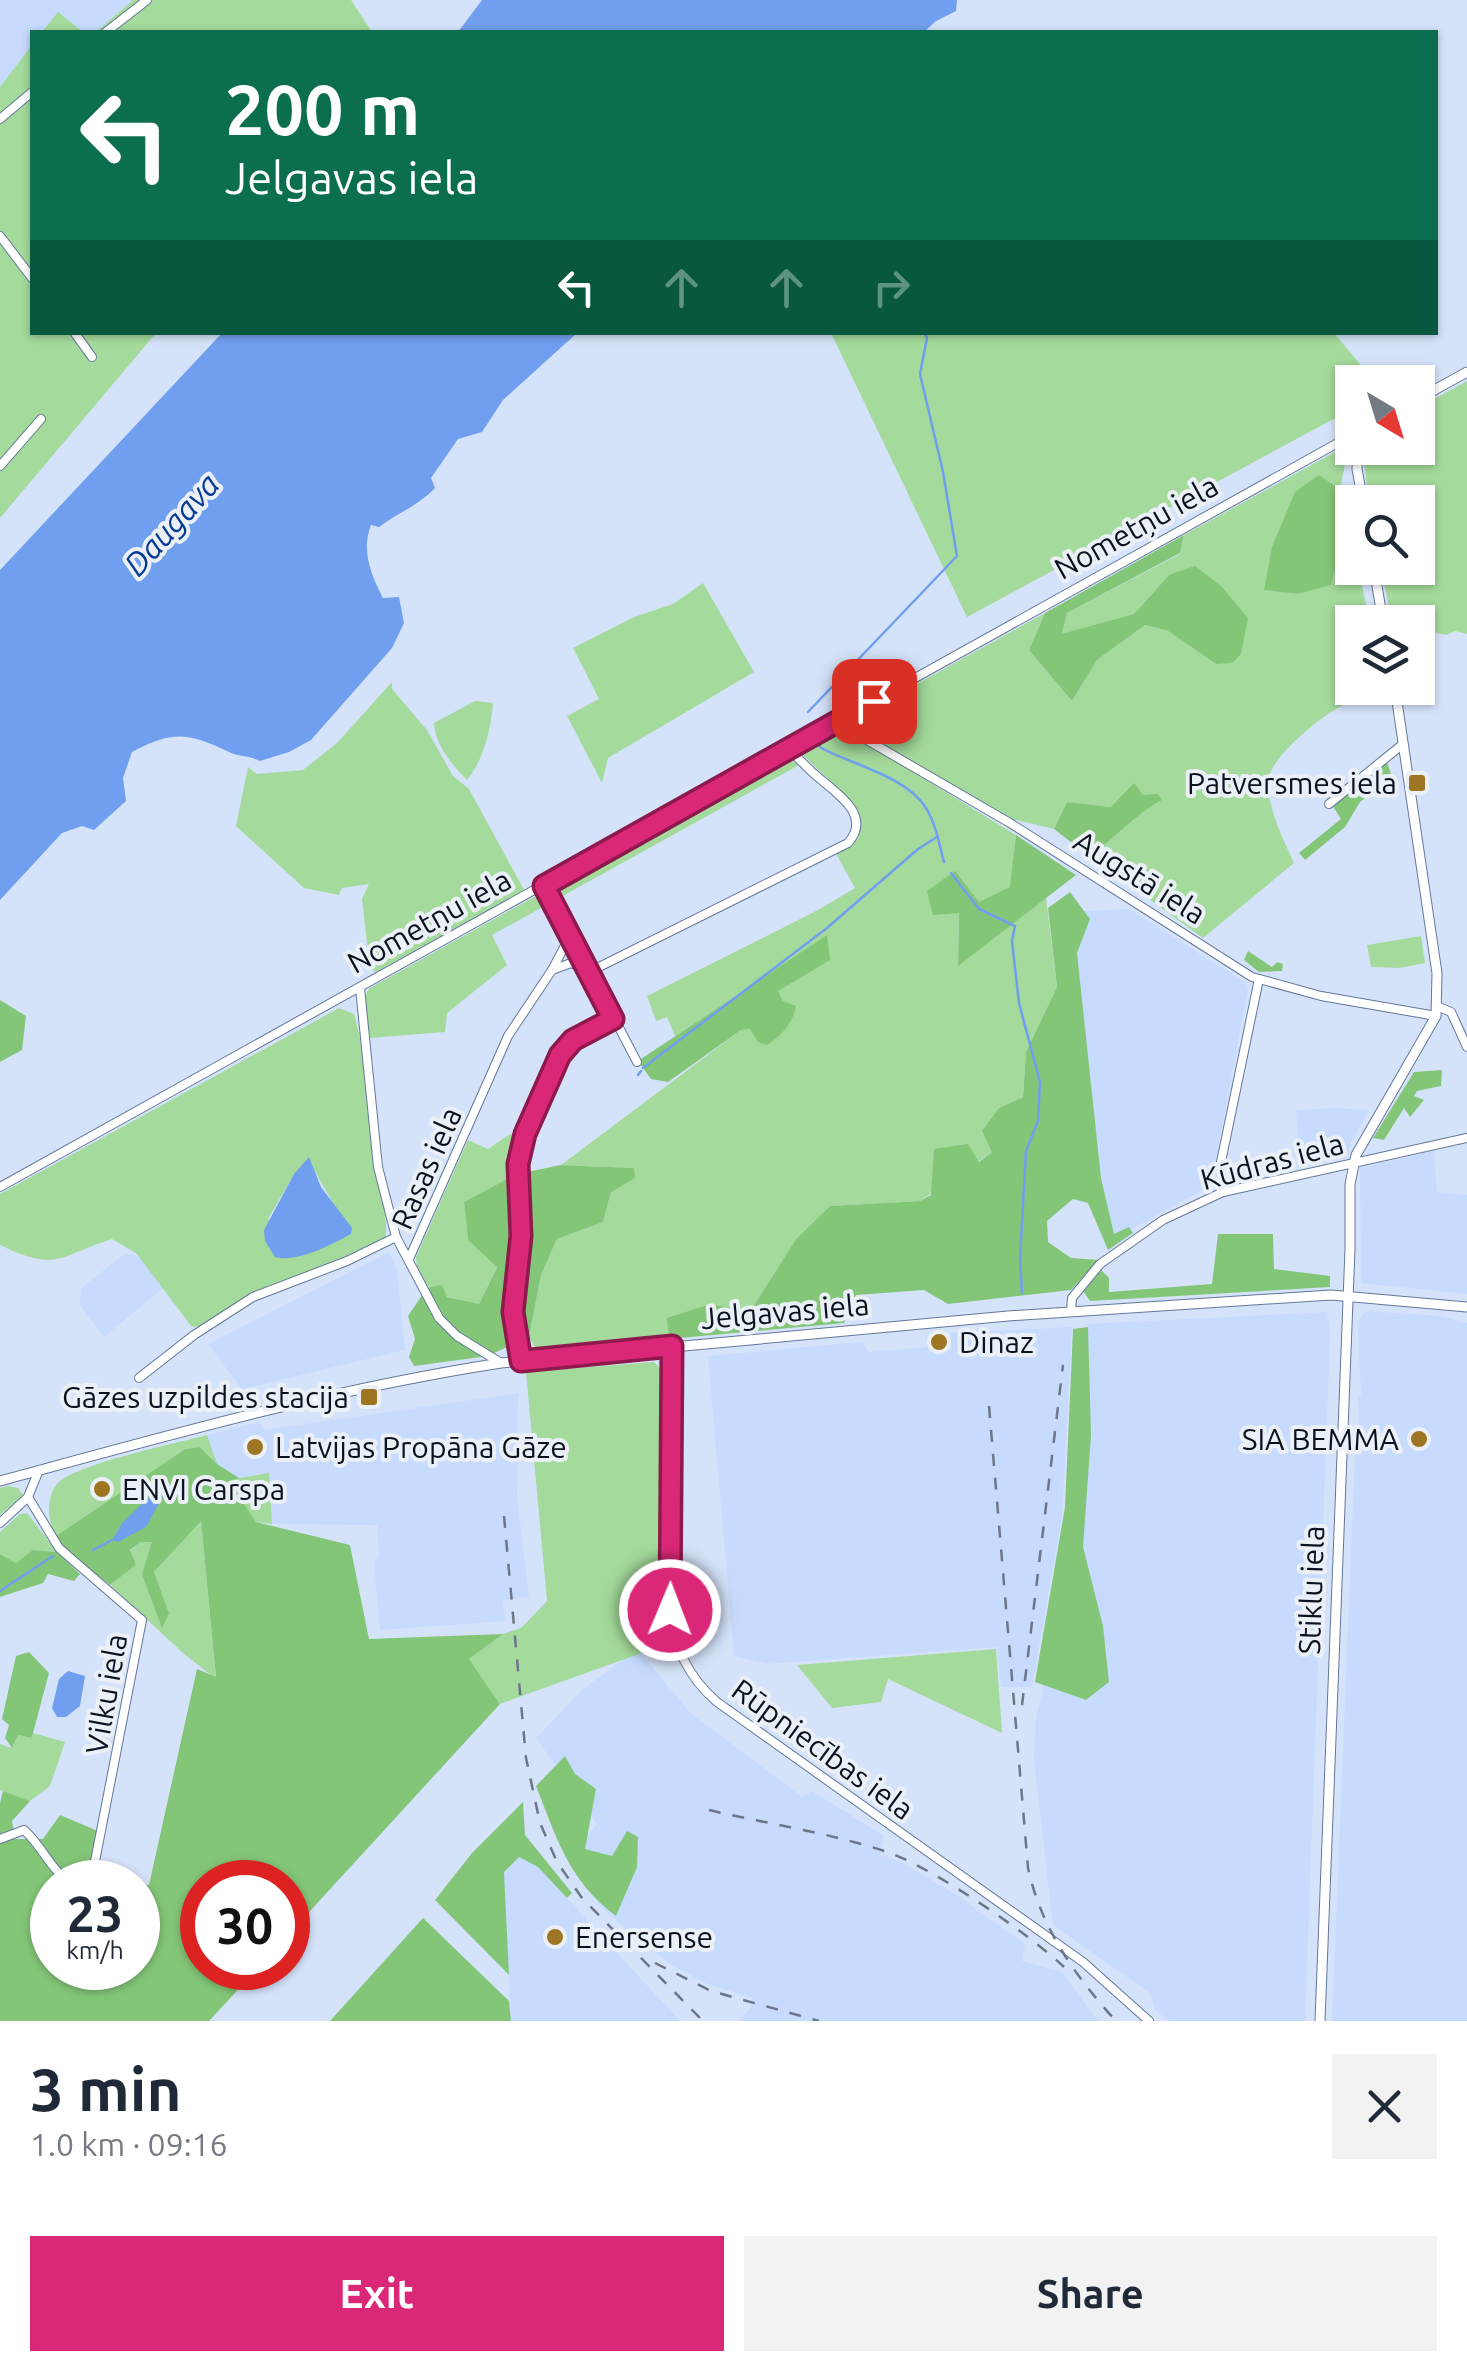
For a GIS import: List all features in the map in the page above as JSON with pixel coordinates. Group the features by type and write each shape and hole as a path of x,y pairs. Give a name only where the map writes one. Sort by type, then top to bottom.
{"street":[{"path":"109,30 147,0"},
{"path":"0,118 30,94"},
{"path":"0,236 30,275"},
{"path":"76,335 92,357"},
{"path":"1435,390 1467,372"},
{"path":"0,466 42,420"},
{"name":"Nometņu iela","path":"0,1187 1335,444"},
{"path":"1354,1162 1362,1140 1437,1012 1437,973 1397,705"},
{"name":"Augstā iela","path":"845,717 867,740 1010,822 1122,896 1201,941 1239,970 1322,996 1437,1012"},
{"path":"1330,804 1404,744"},
{"path":"552,970 571,963 590,970 848,842 857,832 858,822 852,808 788,749"},
{"path":"544,886 637,1062"},
{"name":"Rasas iela","path":"501,1363 457,1336 439,1318 409,1259 508,1036 570,936"},
{"path":"1224,1192 1221,1162 1259,979"},
{"path":"360,988 378,1167 396,1237 409,1259"},
{"path":"1437,1012 1451,1012 1467,1047"},
{"path":"521,1361 513,1312 521,1236 518,1164 525,1134 560,1055 573,1040 613,1019"},
{"name":"Kūdras iela","path":"1071,1311 1072,1298 1100,1264 1163,1220 1224,1192 1467,1138"},
{"name":"Stiklu iela","path":"1320,2021 1350,1184 1354,1162"},
{"path":"139,1378 194,1335 254,1297 347,1261 396,1237"},
{"name":"Jelgavas iela","path":"0,1481 324,1395 501,1363 1071,1311 1347,1296 1467,1306"},
{"name":"Rūpniecības iela","path":"672,1346 670,1610 676,1642 693,1678 717,1702 1083,1962 1149,2021"},
{"path":"0,1523 28,1497 39,1470"},
{"name":"Vilku iela","path":"28,1497 59,1548 142,1620 95,1860"},
{"path":"0,1839 24,1830 42,1846 48,1860"}],"shaded area":[{"path":"0,0 133,0 98,30 80,30 58,12 44,30 30,30 30,48 0,87"},
{"path":"1129,909 1246,983 1248,990 1211,1185 1114,1239 1099,1182 1069,912"},
{"path":"1296,1110 1369,1110 1351,1142 1347,1158 1300,1167"},
{"path":"1434,1151 1437,1192 1467,1195 1467,1294 1361,1283 1360,1168"},
{"path":"389,1252 397,1270 405,1350 242,1389 208,1344"},
{"path":"130,1254 139,1257 163,1288 104,1337 80,1305 81,1288"},
{"path":"1368,1311 1440,1316 1467,1323 1467,2021 1332,2021 1356,1428 1361,1396 1358,1325"},
{"path":"1327,1312 1330,1334 1305,2021 1169,2021 1155,2010 1151,1994 1053,1925 1034,1760 1036,1717 1088,1324"},
{"path":"1072,1327 1062,1516 1032,1687 1001,1687 997,1647 766,1664 734,1656 708,1356 862,1342 869,1352 928,1347 929,1352 951,1349 950,1333"},
{"path":"518,1393 517,1496 529,1597 503,1600 505,1621 380,1630 374,1563 379,1555 377,1525 272,1524 269,1473 239,1478 217,1464 207,1435 260,1422 264,1430"},
{"path":"638,1649 690,1713 802,1797 812,1791 884,1836 880,1854 905,1864 958,1896 1025,1944 1022,1961 1062,1972 1098,2021 738,2021 751,2008 753,1998 707,1984 672,1965 599,1905 569,1859 597,1824 536,1738 583,1689"},
{"name":"Enersense","path":"519,1857 538,1867 680,2021 511,2021 504,1872"}],"green space":[{"path":"133,0 351,0 371,30 98,30"},
{"path":"58,12 80,30 44,30"},
{"path":"30,48 30,335 154,335 0,518 0,87"},
{"path":"832,335 1336,335 1361,365 1335,365 1335,418 967,617"},
{"path":"1467,381 1467,634 1435,633 1435,605 1389,605 1384,585 1435,585 1435,485 1367,485 1364,465 1435,465 1435,399"},
{"path":"1335,452 1335,465 1345,465 1341,485 1335,486 1319,475 1265,590 1298,594 1330,585 1335,566 1335,585 1362,585 1366,605 1335,605 1335,705 1344,705 1300,736 1270,772 1271,804 1294,863 1203,938 1089,856 1162,800 1111,807 1067,802 1054,829 1012,819 873,740 864,723 866,712 1045,613 1029,650 1072,701 1097,660 1145,625 1168,631 1216,664 1169,575 1134,614 1062,635 1067,613 1180,554 1184,535"},
{"path":"1319,475 1335,486 1335,569 1331,585 1298,594 1264,590 1272,547 1295,492"},
{"path":"1184,535 1180,553 1067,613 1062,634 1134,614 1169,575 1195,566 1221,586 1248,618 1241,654 1232,663 1216,664 1168,631 1145,625 1097,660 1072,701 1029,650 1045,613"},
{"path":"703,583 754,672 608,758 602,783 567,716 599,699 573,648 634,617 673,604"},
{"path":"392,682 392,689 427,730 453,776 469,789 524,890 376,972 370,968 362,899 369,884 342,888 339,895 304,888 236,826 248,767 257,774 303,770 337,743"},
{"path":"475,701 493,703 492,713 482,753 467,780 441,747 434,723"},
{"path":"828,734 857,738 1016,835 1011,887 959,912 958,965 1046,898 1057,987 1026,1052 1023,1097 999,1108 992,1152 920,1201 830,1206 796,1239 750,1313 668,1318 669,1339 536,1349 529,1337 541,1275 557,1239 603,1222 611,1192 634,1168 561,1165 783,1002 778,991 826,936 675,1036 667,1017 656,1021 647,996 855,888 836,854 858,839 861,823 842,792 804,756 806,746"},
{"path":"791,760 799,765 492,935 507,965 447,1013 445,1032 370,1038 364,997 370,988 779,761"},
{"path":"1387,762 1392,777 1360,802 1345,827 1305,860 1299,853 1341,819 1332,805"},
{"path":"1134,783 1143,795 1158,794 1162,800 1089,856 1054,829 1067,802 1111,807"},
{"path":"1016,835 1076,875 958,966 959,913 933,915 927,891 955,871 979,902 1010,887"},
{"path":"1070,892 1090,919 1077,953 1101,1178 1114,1234 1129,1227 1133,1233 1108,1250 1088,1203 1073,1199 1047,1221 1048,1242 1071,1258 1099,1260 1071,1290 948,1304 924,1290 856,1295 844,1323 669,1339 667,1318 711,1304 750,1312 796,1239 830,1206 920,1201 931,1195 934,1149 968,1144 979,1162 992,1152 982,1131 999,1108 1023,1097 1026,1052 1057,987 1048,908"},
{"path":"827,935 830,960 778,991 783,1001 796,1006 777,1038 767,1045 758,1042 750,1029 741,1030 668,1082 651,1079 638,1061"},
{"path":"1421,936 1425,963 1399,968 1371,967 1367,945"},
{"path":"1248,951 1272,967 1277,962 1283,964 1282,971 1259,972 1244,960"},
{"path":"0,1000 26,1016 22,1050 0,1062"},
{"path":"339,1008 354,1014 365,1069 374,1163 385,1211 385,1240 258,1292 201,1326 192,1327 136,1253 112,1239 47,1260 0,1245 0,1194","holes":["310,1163 351,1234 317,1250 268,1219 294,1174"]},
{"path":"1442,1070 1441,1086 1417,1091 1414,1096 1424,1100 1410,1117 1404,1108 1384,1140 1373,1138 1414,1072"},
{"path":"510,1134 521,1138 514,1175 464,1202 468,1240 497,1266 479,1304 446,1296 428,1287 416,1257 468,1140 488,1149"},
{"path":"560,1165 634,1168 635,1178 611,1192 603,1222 557,1239 541,1275 529,1337 488,1356 414,1366 409,1357 415,1339 408,1316 427,1288 442,1285 447,1297 479,1304 497,1267 468,1240 464,1202 514,1175"},
{"path":"1218,1234 1273,1234 1274,1269 1330,1276 1330,1287 1090,1301 1083,1291 1101,1270 1109,1278 1109,1292 1212,1284"},
{"path":"1088,1327 1091,1435 1083,1547 1103,1626 1109,1682 1086,1700 1035,1682 1065,1507 1073,1329"},
{"path":"654,1362 665,1373 664,1645 500,1704 469,1659 503,1634 521,1628 547,1601 526,1372"},
{"path":"207,1435 217,1464 200,1447 185,1449 56,1536 49,1503 57,1484 67,1476 104,1462"},
{"path":"200,1447 239,1478 229,1481 256,1522 350,1545 369,1639 503,1634 469,1659 500,1704 310,1911 310,1860 180,1860 180,1990 238,1990 209,2021 0,2021 3,1791 30,1801 12,1821 15,1839 43,1839 60,1815 98,1831 93,1860 30,1860 30,1990 160,1990 160,1860 155,1860 197,1669 216,1677 201,1521 154,1572 169,1613 162,1628 142,1574 152,1542 141,1542 130,1550 136,1565 110,1585 65,1550 56,1536 185,1449"},
{"path":"269,1473 272,1524 256,1522 228,1480"},
{"path":"0,1488 18,1488 23,1495 0,1515"},
{"path":"27,1513 57,1552 34,1550 16,1563 0,1554 0,1532 20,1514"},
{"path":"201,1520 216,1679 110,1585 136,1565 130,1551 141,1542 153,1542 142,1574 169,1613 154,1572"},
{"path":"33,1550 57,1552 80,1574 74,1581 48,1574 43,1583 0,1597 0,1554 16,1563"},
{"path":"996,1649 1002,1733 888,1679 881,1702 832,1708 797,1665"},
{"path":"29,1652 49,1673 31,1738 18,1735 12,1748 5,1738 9,1725 2,1719 16,1656"},
{"path":"33,1733 65,1742 50,1786 30,1801 0,1790 0,1744 12,1748 18,1735 30,1738"},
{"path":"565,1756 575,1774 596,1789 585,1849 612,1856 627,1831 638,1837 637,1867 616,1916 576,1873 536,1786"},
{"path":"523,1802 525,1835 572,1893 567,1898 538,1867 519,1857 504,1872 509,1975 435,1900 472,1853"},
{"path":"423,1918 509,2001 511,2021 330,2021"}],"water":[{"path":"482,0 957,0 956,11 926,30 460,30"},
{"name":"Daugava","path":"220,335 575,335 503,400 482,432 458,439 431,478 435,488 429,494 379,527 371,525 367,553 371,571 383,598 399,597 404,623 392,648 311,740 260,761 181,737 159,740 132,752 123,778 126,801 94,830 82,826 62,833 0,900 0,570"},
{"path":"309,1157 321,1187 352,1228 351,1234 303,1255 275,1257 265,1241 264,1230 294,1174"},
{"path":"161,1486 167,1489 146,1527 118,1542 112,1540 123,1522"},
{"path":"68,1671 85,1676 80,1706 66,1717 57,1717 52,1708 59,1679"}],"waterway":[{"path":"808,712 957,556 943,472 920,374 926,335"},
{"path":"818,743 821,748 892,779 917,797 932,821 944,862"},
{"path":"643,1068 827,928 937,837"},
{"path":"951,873 979,909 1015,926 1012,941 1019,1003 1040,1082 1038,1121 1026,1151 1022,1293"},
{"path":"638,1075 641,1071"},
{"path":"93,1550 112,1540"},
{"path":"0,1591 53,1556"}],"railway":[{"path":"1022,1705 1063,1365"},
{"path":"989,1406 1028,1868 1051,1931 1087,1987 1116,2021"},
{"path":"504,1516 526,1758 540,1823 557,1862 582,1898 703,2021"},
{"path":"709,1810 846,1840 909,1861 981,1904 1064,1967"},
{"path":"655,1963 711,1991 819,2021"}],"place":[{"name":"Patversmes iela","path":"1417,783"},
{"name":"Dinaz","path":"939,1342"},
{"name":"Gāzes uzpildes stacija","path":"369,1397"},
{"name":"SIA BEMMA","path":"1419,1439"},
{"name":"Latvijas Propāna Gāze","path":"255,1447"},
{"name":"ENVI Carspa","path":"102,1489"},
{"name":"Enersense","path":"555,1937"}],"route":[{"path":"670,1610 672,1346 521,1361 513,1312 521,1236 518,1164 525,1134 560,1055 573,1040 613,1019 544,886 874,701"}]}
